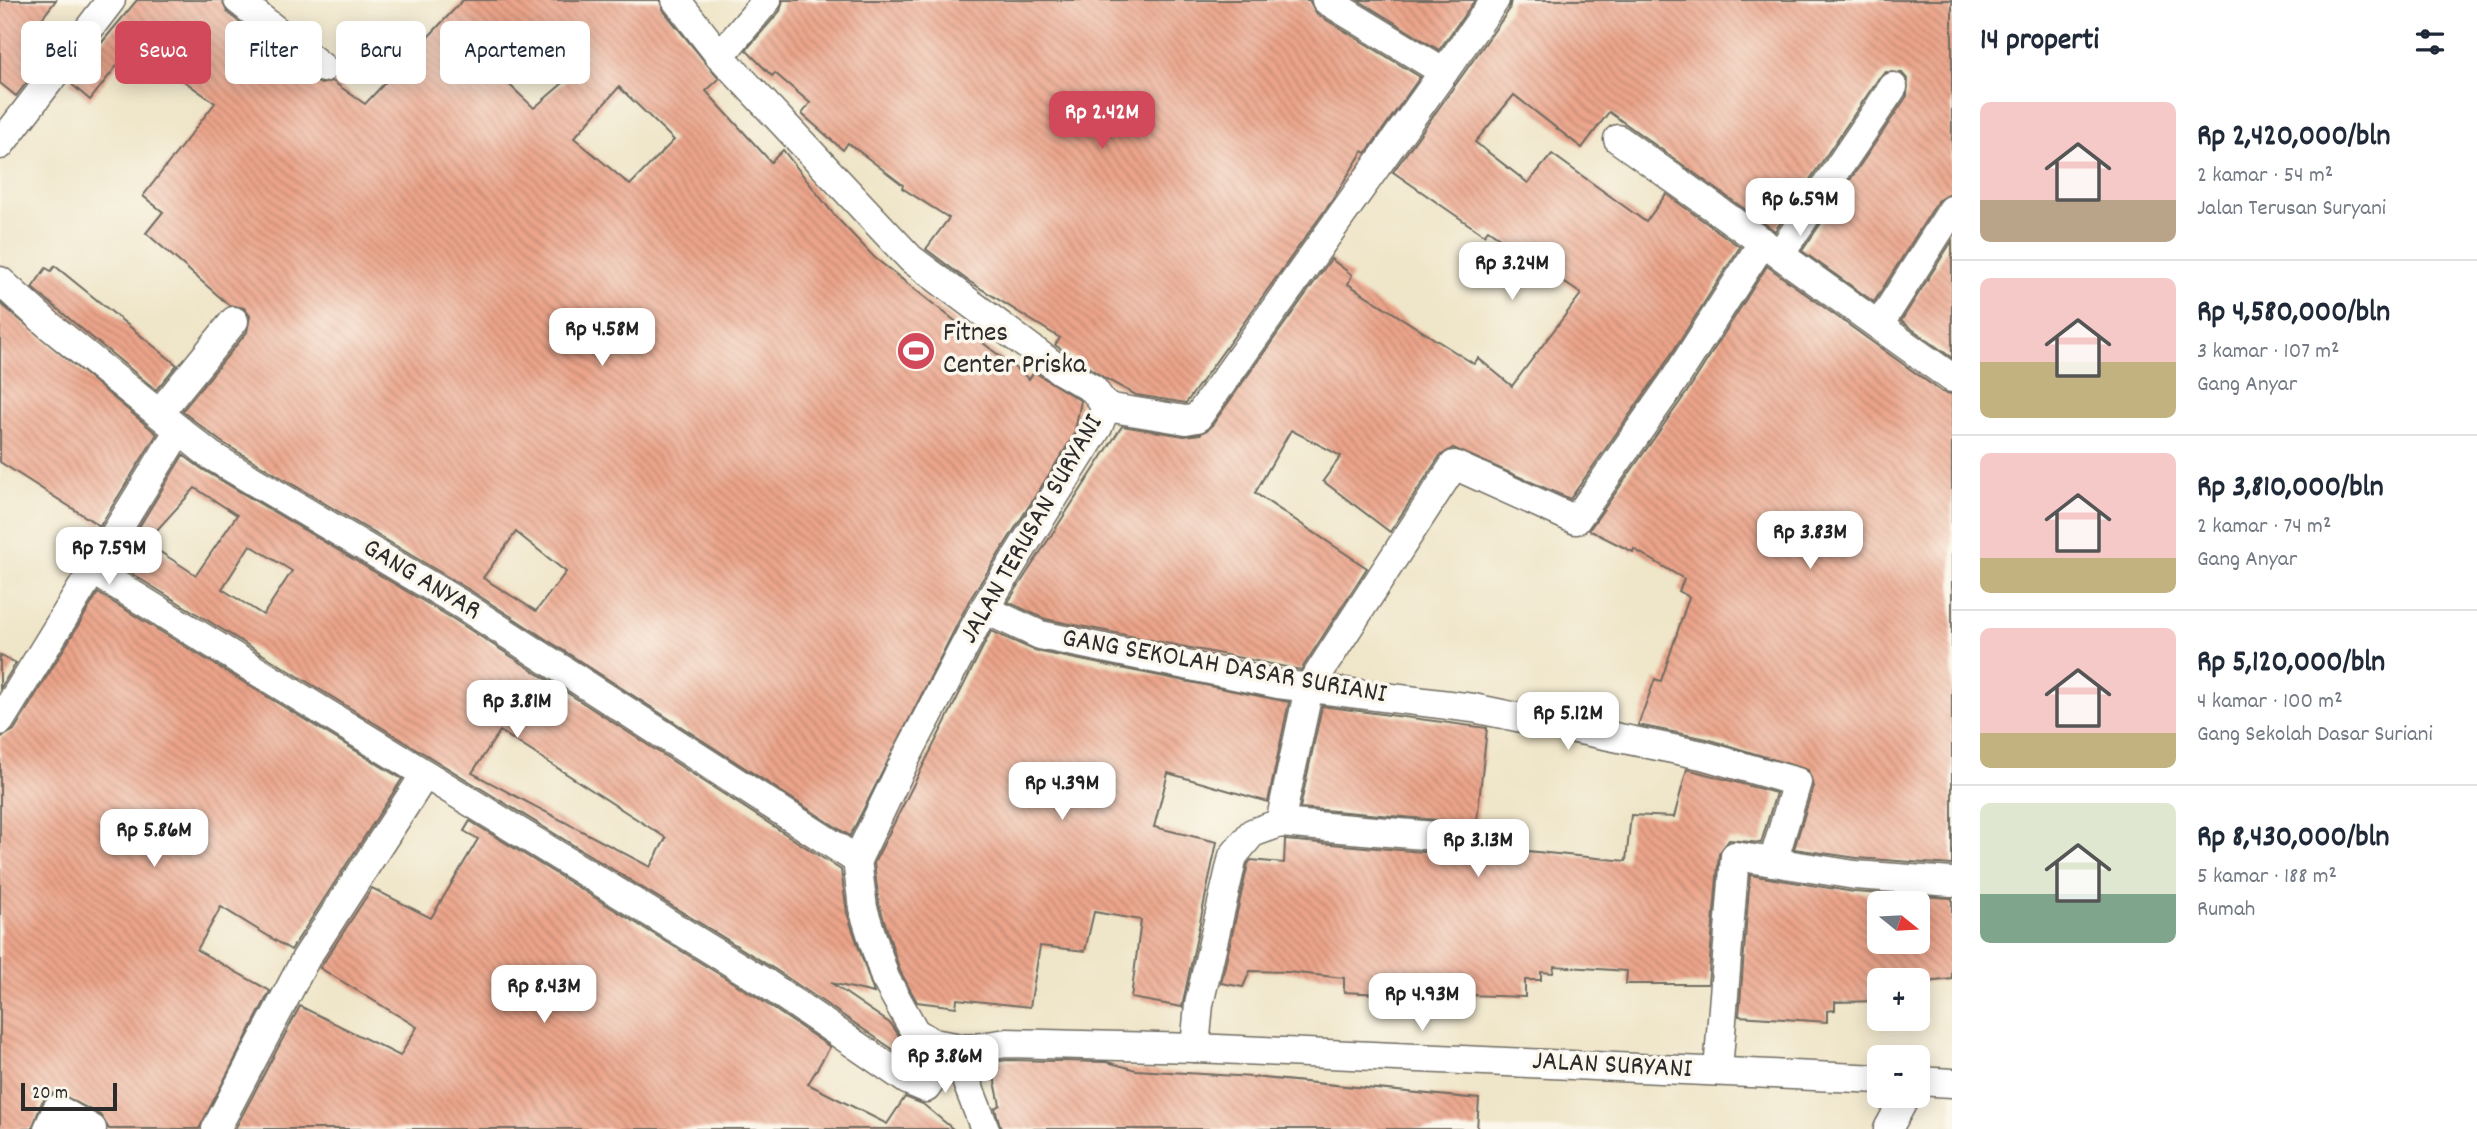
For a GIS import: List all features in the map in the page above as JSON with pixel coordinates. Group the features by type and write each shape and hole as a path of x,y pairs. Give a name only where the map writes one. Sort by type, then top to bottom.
{"street":[{"path":"0,145 111,0"},
{"path":"238,0 323,68"},
{"name":"JALAN TERUSAN SURYANI","path":"676,0 720,56 911,259 1060,370 1093,389 1106,407 1098,427 984,609 907,756 857,860"},
{"path":"720,56 766,0"},
{"path":"1326,0 1444,72"},
{"path":"1106,407 1173,418 1197,418 1495,0"},
{"path":"1280,823 1309,688 1454,465 1576,520 1771,248 1893,87"},
{"path":"1618,139 1952,378"},
{"path":"1879,325 1952,211"},
{"name":"GANG ANYAR","path":"0,281 169,422 221,461 464,606 857,860"},
{"path":"0,721 91,569 169,422 234,321"},
{"path":"91,569 424,776 767,984 923,1088 931,1083 961,1049"},
{"name":"GANG SEKOLAH DASAR SURIANI","path":"984,609 1040,635 1309,688 1473,708 1702,755 1797,782 1773,862"},
{"path":"216,1129 306,958 424,776"},
{"path":"1195,1048 1199,1004 1233,856 1252,833 1280,823 1447,838"},
{"path":"1718,1072 1734,856 1855,875 1952,882"},
{"path":"857,860 863,908 885,978 915,1032 925,1040 961,1049"},
{"name":"JALAN SURYANI","path":"961,1049 1007,1043 1195,1048 1867,1078"},
{"path":"961,1049 967,1083 985,1129"},
{"path":"1930,1082 1952,1083"},
{"path":"1888,1129 1899,1108"},
{"path":"48,1129 57,1109 92,1129"}],"building":[{"path":"0,0 56,0 40,21 21,21 21,84 25,84 16,96 0,83"},
{"path":"137,0 222,0 227,12 238,21 225,21 225,84 322,84 332,81 365,104 384,84 426,84 426,39 440,24 440,84 509,84 534,108 562,84 590,84 590,21 443,21 463,0 660,0 663,10 719,79 706,91 771,162 783,150 835,216 875,258 1029,379 1034,372 1081,401 1074,435 969,601 850,836 473,592 220,441 182,411 247,332 250,316 244,308 229,305 146,233 163,212 143,196 215,103 188,84 211,84 211,21 120,21","holes":["619,87 674,140 630,185 574,138","516,532 566,572 536,611 483,578"]},
{"path":"783,0 1309,0 1317,14 1420,77 1366,153 1363,151 1333,199 1186,403 1136,395 1106,379 1055,345 1060,338 967,280 926,249 949,218 902,188 903,185 848,143 843,150 802,114 810,103 775,73 772,76 746,50 780,11"},
{"path":"1358,0 1475,0 1439,50"},
{"path":"1511,0 1952,0 1952,193 1938,201 1874,302 1802,251 1907,96 1908,80 1902,73 1886,72 1879,78 1775,231 1609,112 1582,148 1514,95 1475,142 1528,183 1552,154 1646,222 1666,194 1740,247 1659,373 1570,499 1453,448 1440,456 1390,532 1323,481 1341,456 1291,430 1255,493 1367,568 1301,670 1045,619 1008,602 1122,426 1184,436 1200,434 1210,428 1331,259 1352,275 1348,284 1474,364 1478,358 1512,386 1581,294 1488,230 1484,235 1393,172 1509,10"},
{"path":"115,27 115,68 90,100 71,84 101,84 101,43"},
{"path":"1952,241 1952,358 1901,321"},
{"path":"55,266 177,365 156,390 32,288 46,268 51,271"},
{"path":"1767,266 1942,392 1952,394 1952,865 1857,858 1794,849 1813,787 1808,770 1707,739 1638,725 1655,679 1661,681 1689,597 1679,591 1684,579 1634,549 1633,552 1589,530 1687,392"},
{"path":"0,303 157,434 100,526 0,462"},
{"path":"183,455 202,469 455,620 841,870 847,913 874,993 831,983 891,1024 906,1046 926,1058 919,1067 776,970 132,574 151,546 196,575 237,515 195,488 137,552 128,545","holes":["250,545 292,571 263,615 222,589","500,731 666,838 650,867 472,773"]},
{"path":"98,593 402,779 291,950 221,907 197,950 270,991 199,1129 109,1129 100,1115 57,1092 48,1095 42,1102 32,1129 0,1129 0,738 14,730"},
{"path":"991,631 1036,651 1289,702 1268,802 1168,773 1154,827 1217,842 1182,1007 1131,998 1141,920 1094,912 1085,951 1040,946 1030,1007 957,999 956,1007 917,1002 900,971 879,904 874,863"},
{"path":"0,655 16,663 0,689"},
{"path":"1322,706 1487,728 1475,839 1519,842 1518,850 1626,861 1631,815 1674,817 1687,769 1776,793 1761,843 1729,840 1719,854 1708,984 1626,984 1627,971 1554,966 1553,973 1541,972 1541,980 1525,980 1525,997 1468,995 1468,999 1344,992 1344,978 1288,972 1250,971 1243,987 1221,983 1248,864 1251,860 1284,863 1285,840 1446,854 1461,846 1462,831 1449,821 1300,808"},
{"path":"470,821 758,998 830,1047 808,1084 887,1124 905,1097 923,1104 953,1129 235,1129 300,1006 400,1056 417,1027 320,968 372,888 431,918 478,839 464,831"},
{"path":"1750,875 1867,893 1867,954 1930,954 1930,897 1952,898 1952,979 1930,982 1930,968 1867,968 1867,1001 1835,1002 1835,1010 1827,1011 1827,1022 1739,1016"},
{"path":"998,1061 1107,1062 1136,1070 1253,1077 1479,1099 1477,1129 1001,1129 995,1108 1000,1105 993,1072 999,1072"}],"place":[{"name":"Fitnes Center Priska","path":"916,351"}]}
